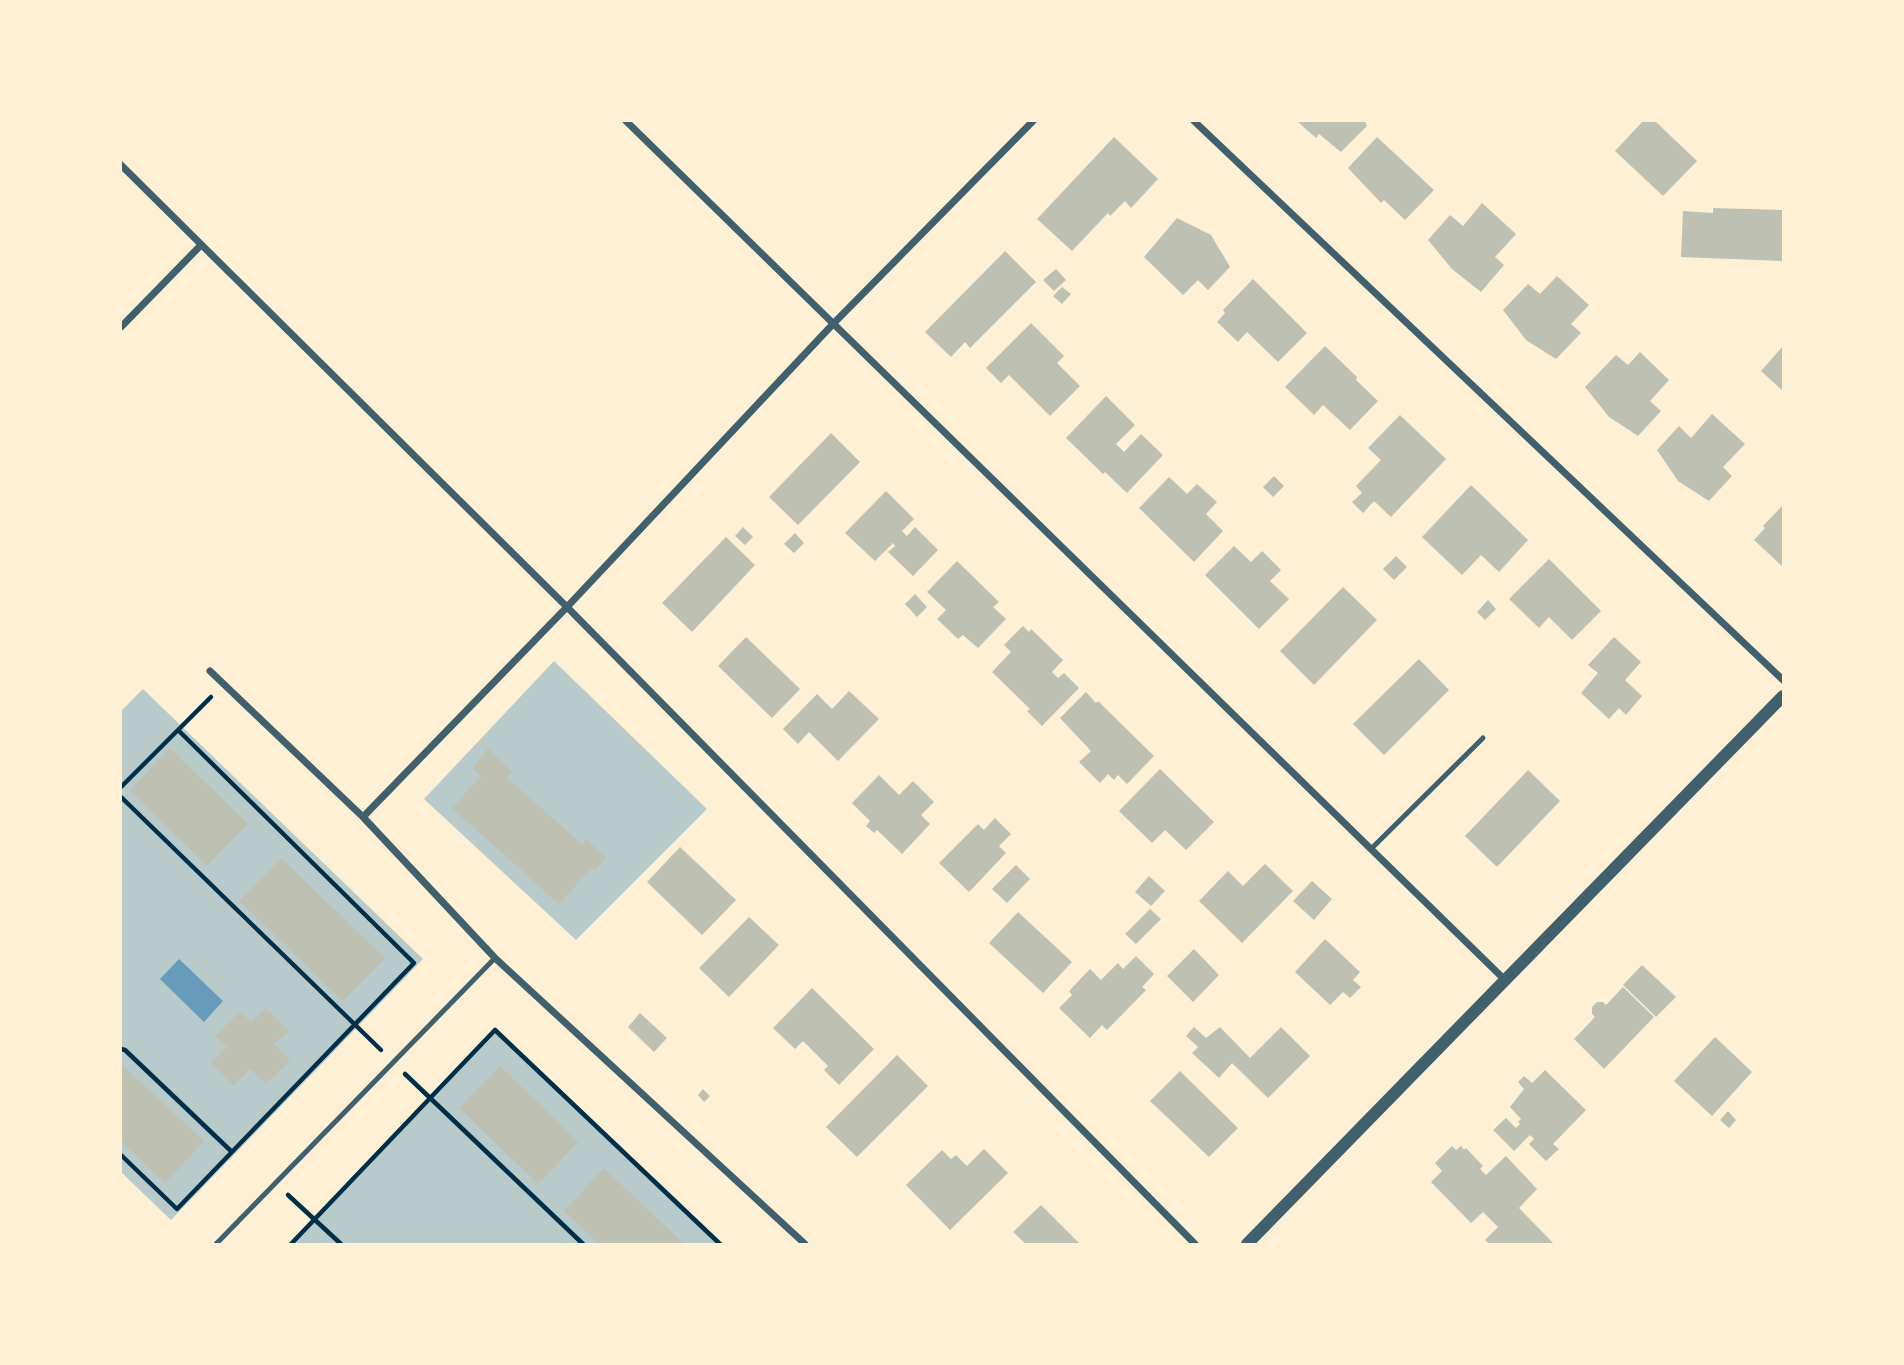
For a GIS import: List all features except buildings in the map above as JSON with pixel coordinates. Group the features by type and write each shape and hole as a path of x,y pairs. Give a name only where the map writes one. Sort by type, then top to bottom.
{"street":[{"path":"626,121 1506,981"},
{"path":"363,817 567,607 833,324 1033,121"},
{"path":"1194,121 1783,680"},
{"path":"121,165 567,607 1195,1244"},
{"path":"121,327 201,245"},
{"path":"210,671 363,817 495,958 805,1244"},
{"path":"1247,1244 1783,696"}],"lane":[{"path":"1371,849 1483,738"},
{"path":"216,1244 495,958"}],"path":[{"path":"121,787 224,684"},
{"path":"121,1155 177,1209 414,963 178,730"},
{"path":"121,797 583,1244"},
{"path":"291,1244 495,1030 720,1244"},
{"path":"121,1049 232,1152"},
{"path":"275,1183 341,1244"}],"shaded area":[{"path":"554,661 707,809 576,940 424,799"},
{"path":"143,689 423,959 171,1220 121,1172 121,711"},
{"path":"495,1030 720,1244 291,1244"}],"water":[{"path":"179,959 223,1001 204,1022 160,979"}]}
